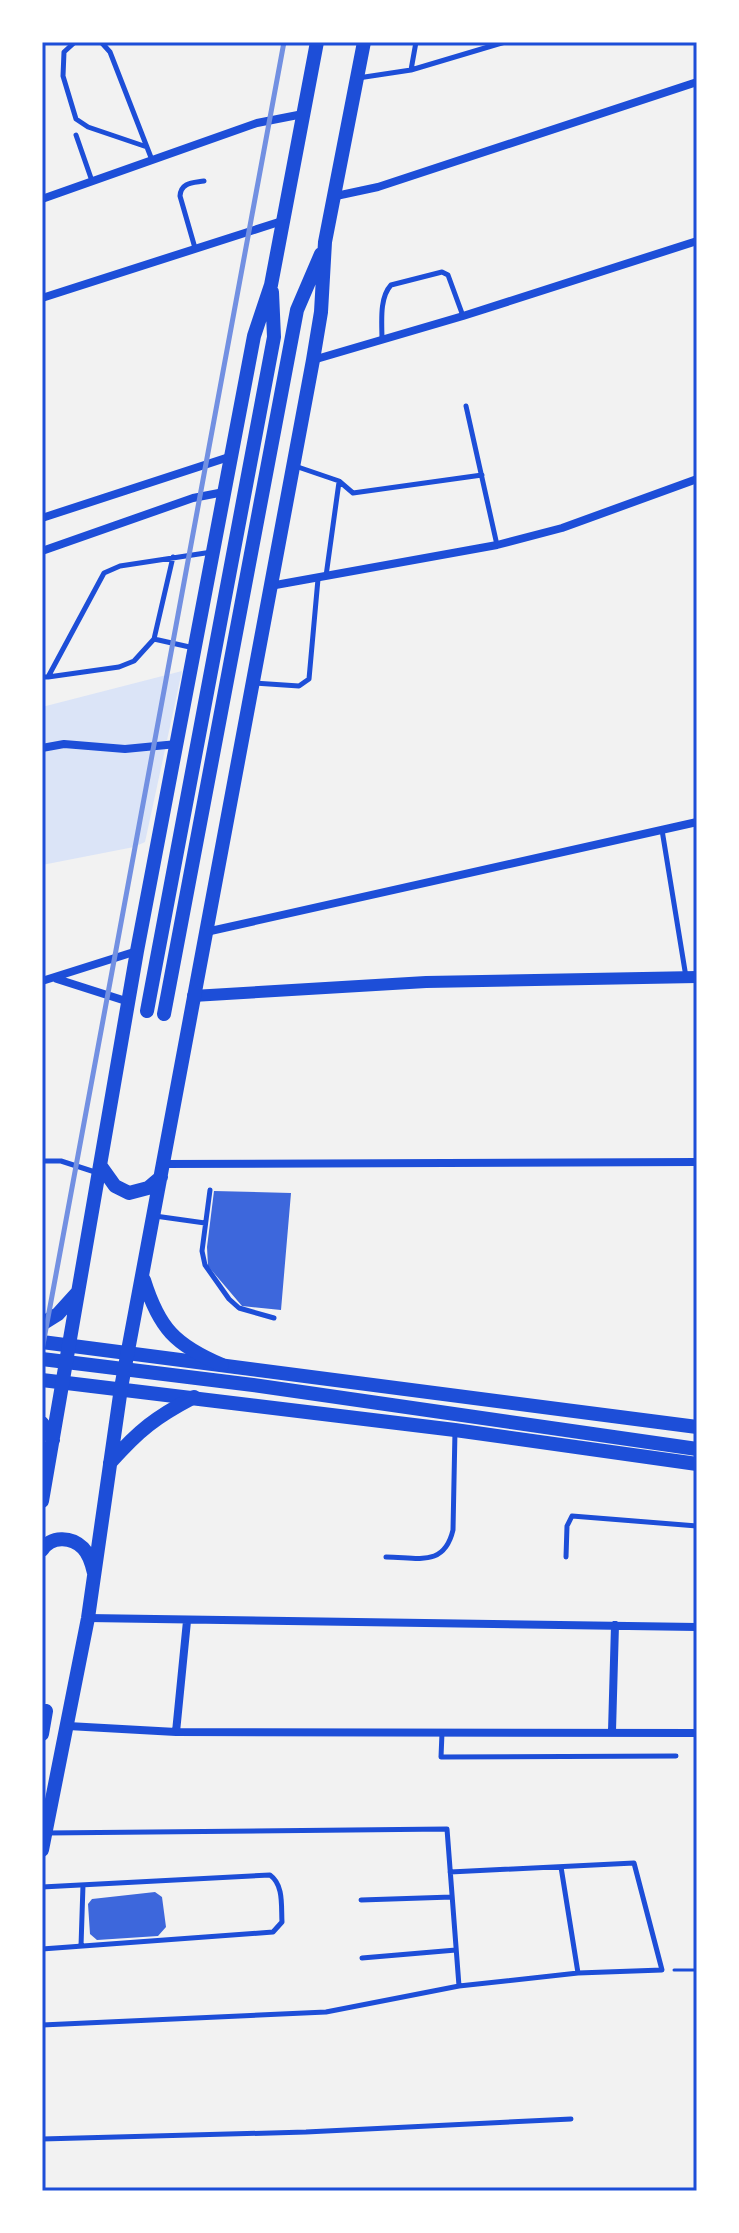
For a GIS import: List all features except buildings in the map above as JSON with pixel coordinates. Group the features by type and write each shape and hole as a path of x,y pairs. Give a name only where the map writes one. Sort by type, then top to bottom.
{"main road":[{"path":"42,1501 137,951 254,336 271,285 317,42"},
{"path":"164,1014 297,310 325,242 364,42"},
{"path":"42,1850 88,1618 121,1388 313,360 321,312 325,242"},
{"path":"147,1011 274,337 271,285"},
{"path":"99,1169 115,1186 129,1193 148,1188 162,1170"},
{"path":"143,1275 152,1306 166,1331 199,1355 222,1365"},
{"path":"42,1324 58,1314 78,1293"},
{"path":"42,1342 697,1427"},
{"path":"42,1359 253,1385 697,1449"},
{"path":"42,1380 455,1430 697,1464"},
{"path":"360,1418 346,1405 346,1397 351,1388 366,1383"},
{"path":"110,1463 135,1434 158,1416 194,1397"},
{"path":"42,1423 53,1440"},
{"path":"42,1550 46,1544 58,1539 72,1541 85,1549 95,1575"},
{"path":"42,1734 46,1711"}],"street":[{"path":"336,196 378,187 697,82"},
{"path":"42,199 257,123 303,114"},
{"path":"42,298 282,221"},
{"path":"313,360 697,241"},
{"path":"42,518 232,455"},
{"path":"270,586 497,545 562,528 697,479"},
{"path":"42,551 193,498 225,492"},
{"path":"42,748 64,744 125,749 177,744"},
{"path":"205,932 697,822"},
{"path":"42,981 137,951"},
{"path":"193,996 426,982 692,978"},
{"path":"56,979 129,1002"},
{"path":"162,1170 697,1162"},
{"path":"88,1618 697,1627"},
{"path":"176,1732 187,1621"},
{"path":"612,1731 615,1625"},
{"path":"68,1726 176,1732 697,1733"}],"lane":[{"path":"75,42 66,49 62,62 74,116 88,127 147,147"},
{"path":"101,42 110,52 152,160"},
{"path":"411,70 416,42"},
{"path":"357,79 411,70 505,42"},
{"path":"76,135 92,182"},
{"path":"195,248 180,189 184,185 204,181"},
{"path":"382,341 383,305 386,290 391,285 442,272 448,275 463,316"},
{"path":"466,406 497,545"},
{"path":"293,466 339,481 353,493 482,475"},
{"path":"252,683 299,686 309,679 339,481"},
{"path":"45,677 104,573 120,566 213,551"},
{"path":"45,677 119,667 134,661 154,639 173,557"},
{"path":"154,639 195,648"},
{"path":"662,830 692,978"},
{"path":"42,1161 61,1161 99,1169"},
{"path":"210,1190 202,1251 205,1265 239,1308 274,1318"},
{"path":"153,1216 205,1223"},
{"path":"386,1557 431,1558 449,1547 453,1530 455,1430"},
{"path":"566,1557 567,1526 572,1516 697,1526"},
{"path":"442,1732 441,1757 676,1756"},
{"path":"45,1833 447,1829 459,1986"},
{"path":"42,2025 326,2012 459,1986 578,1973 662,1970 634,1863 450,1872"},
{"path":"561,1867 578,1973"},
{"path":"42,1887 270,1875 277,1880 279,1887 282,1922 273,1932 42,1949"},
{"path":"81,1946 83,1885"},
{"path":"361,1900 452,1897"},
{"path":"362,1958 456,1950"},
{"path":"42,2139 306,2132 571,2119"}],"path":[{"path":"662,1970 697,1970"}],"shaded area":[{"path":"182,671 145,842 134,847 42,865 42,707"}],"railway":[{"path":"42,1350 284,42"}]}
